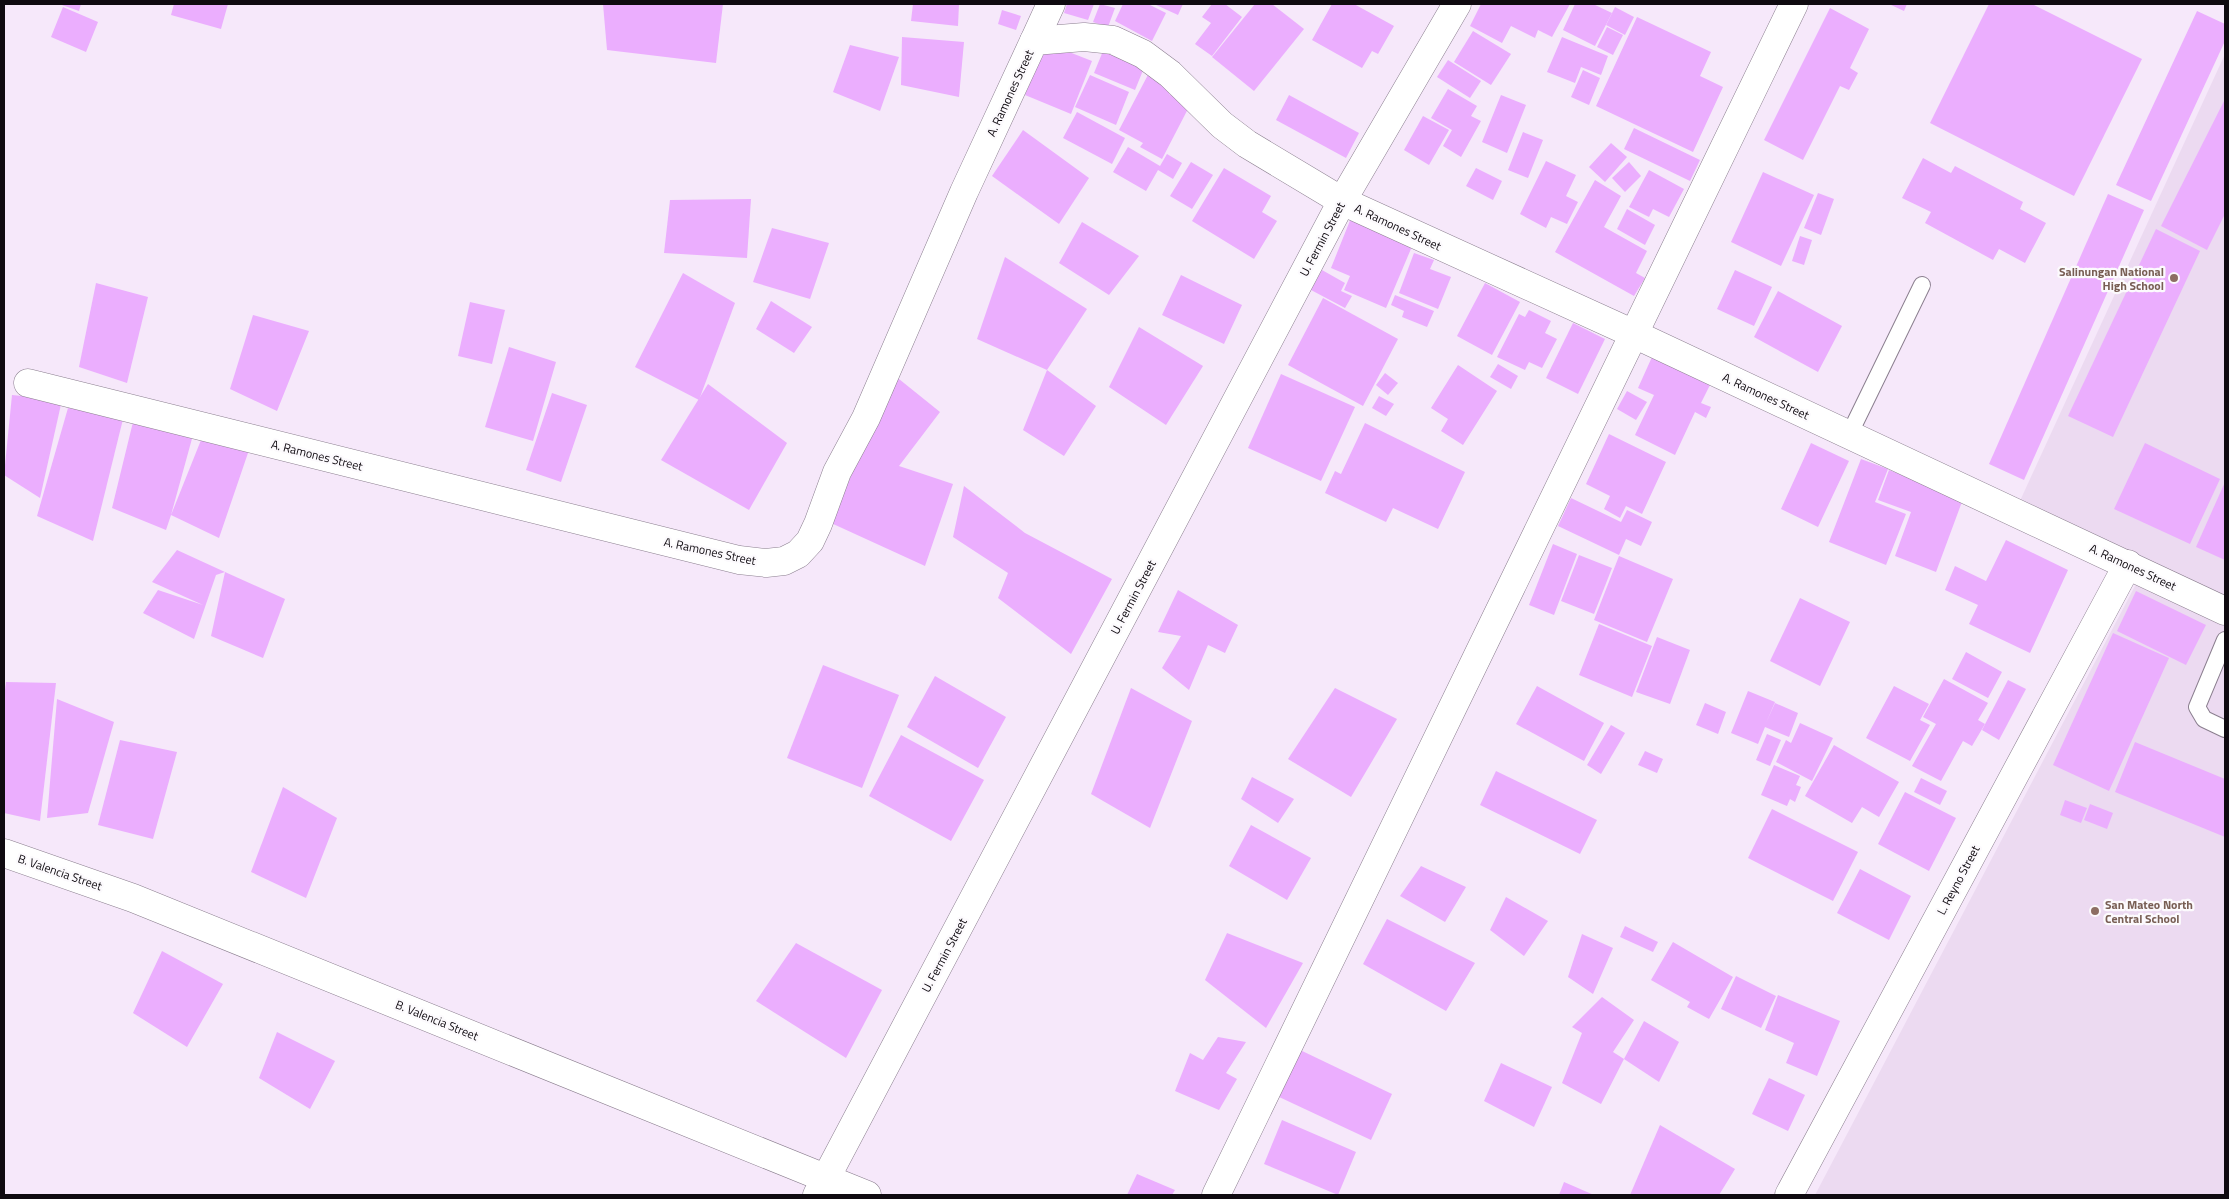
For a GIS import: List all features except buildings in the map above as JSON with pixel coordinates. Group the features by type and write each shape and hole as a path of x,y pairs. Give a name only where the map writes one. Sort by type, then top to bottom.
{"street":[{"path":"1034,41 1051,4"},
{"name":"U. Fermin Street","path":"821,1186 1342,201 1457,4"},
{"path":"1216,1195 1794,4"},
{"name":"A. Ramones Street","path":"28,383 740,560 766,563 784,562 798,554 810,541 837,472 866,418 964,192 1034,41 1084,37 1113,40 1143,54 1170,74 1222,125 1247,144 1342,201 1634,334 2225,611"},
{"name":"L. Reyno Street","path":"1789,1195 2128,564"},
{"name":"B. Valencia Street","path":"4,852 133,898 821,1186 867,1195"}],"lane":[{"path":"1849,435 1922,284"},
{"path":"2225,640 2197,707 2204,719 2225,729"}],"shaded area":[{"name":"Salinungan National High School","path":"2225,54 2225,596 2019,503"},
{"name":"San Mateo North Central School","path":"2136,584 2225,626 2225,1195 1815,1195"}],"place":[{"name":"Salinungan National High School","path":"2174,278"},
{"name":"San Mateo North Central School","path":"2095,911"}]}
